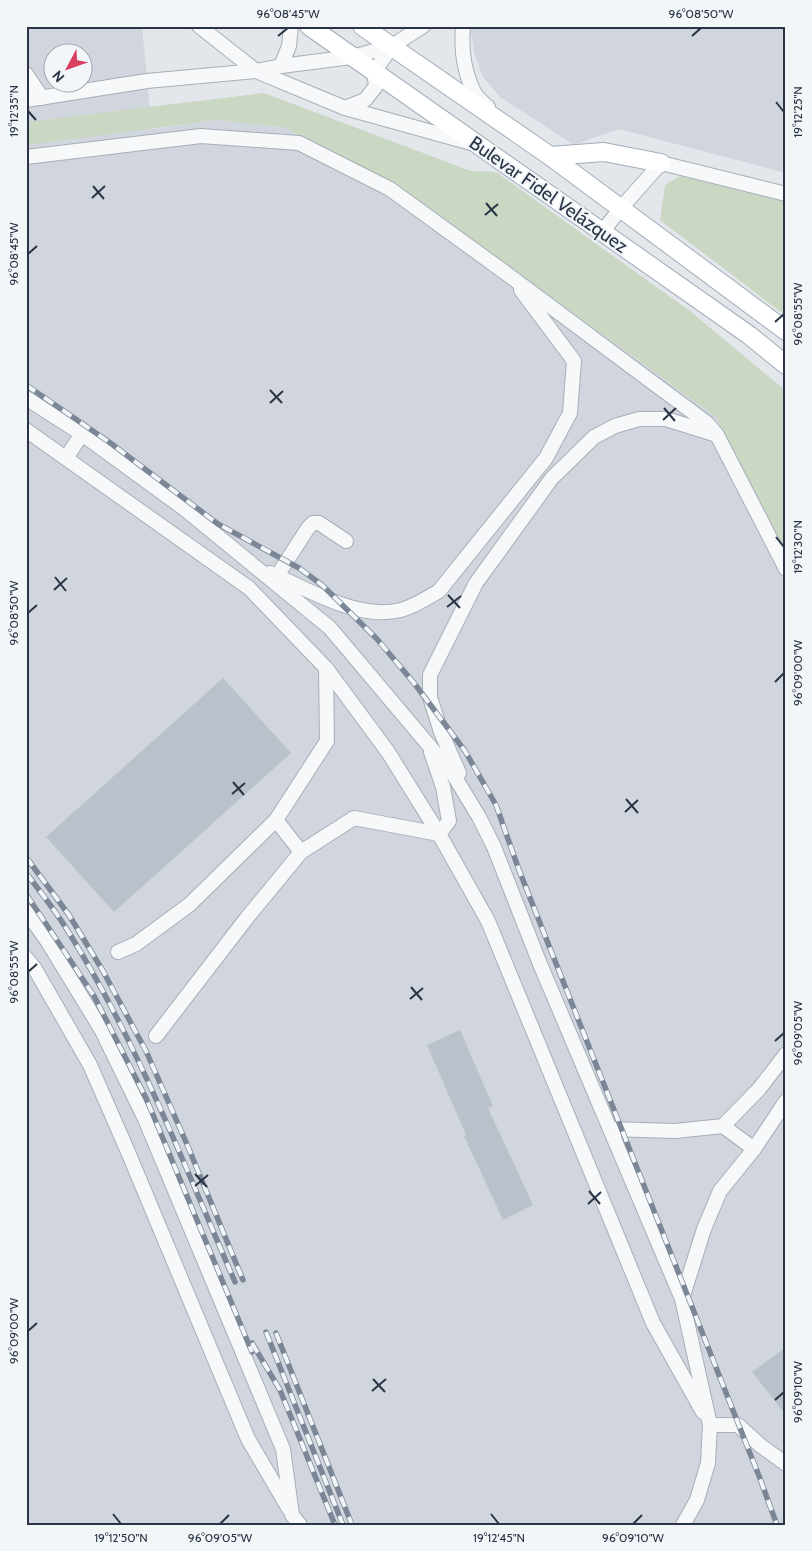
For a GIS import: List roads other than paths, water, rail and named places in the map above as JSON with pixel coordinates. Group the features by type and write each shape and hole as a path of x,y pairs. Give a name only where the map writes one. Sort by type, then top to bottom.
{"main road":[{"name":"Bulevar Fidel Velázquez","path":"309,26 603,231 749,335 786,365"},
{"name":"Bulevar Fidel Velázquez","path":"362,26 550,156 786,330"},
{"path":"550,156 604,152 662,164"}],"street":[{"path":"199,26 256,72 345,108 479,145"},
{"path":"281,66 289,46 292,26"},
{"path":"372,26 392,46"},
{"path":"26,100 147,81 256,72 281,66 352,57 392,46 423,26"},
{"path":"463,26 462,43 465,68 475,94 510,128"},
{"path":"345,108 365,100 376,86 374,72 392,46"},
{"path":"26,74 42,98"},
{"path":"26,157 201,136 299,143 390,189 512,277 707,423 718,435 786,569"},
{"path":"603,231 621,208 662,164 786,194"},
{"path":"253,565 317,594 360,610 384,612 401,610 421,602 439,591 546,458 570,413 574,362 512,277"},
{"path":"26,398 82,434 186,510 330,628 453,774 479,817"},
{"path":"683,1525 697,1500 708,1463 710,1425 682,1299 544,973 494,847 440,732 430,696 430,675 476,583 552,478 594,437 615,426 639,419 666,419 718,435"},
{"path":"26,430 249,588 326,668 388,752 439,834 488,921 653,1323 710,1425"},
{"path":"66,458 82,434"},
{"path":"277,576 308,528 313,524 319,523 346,541"},
{"path":"118,952 136,944 189,904 276,820 326,741 326,668"},
{"path":"429,745 443,787 448,820 439,834"},
{"path":"156,1036 300,852 354,818 439,834"},
{"path":"276,820 300,852"},
{"path":"26,911 48,942 101,1029 145,1120 283,1449 296,1521"},
{"path":"26,958 35,969 90,1065 248,1439 296,1521"},
{"path":"610,1129 675,1131 723,1126 759,1089 786,1054"},
{"path":"682,1299 704,1229 720,1191 754,1148 786,1101"},
{"path":"723,1126 754,1148"},
{"path":"710,1425 738,1424 761,1446 786,1464"}],"railway":[{"path":"26,385 109,442 218,524 299,568 322,585 377,639 414,683 465,751 496,805 519,870 777,1525"},
{"path":"26,857 69,915 103,971 146,1051 243,1280"},
{"path":"26,873 66,928 115,1013 137,1057 235,1282"},
{"path":"26,894 94,996 146,1098 252,1352"},
{"path":"266,1332 343,1525"},
{"path":"276,1333 352,1525"},
{"path":"252,1343 280,1390 335,1525"}]}
